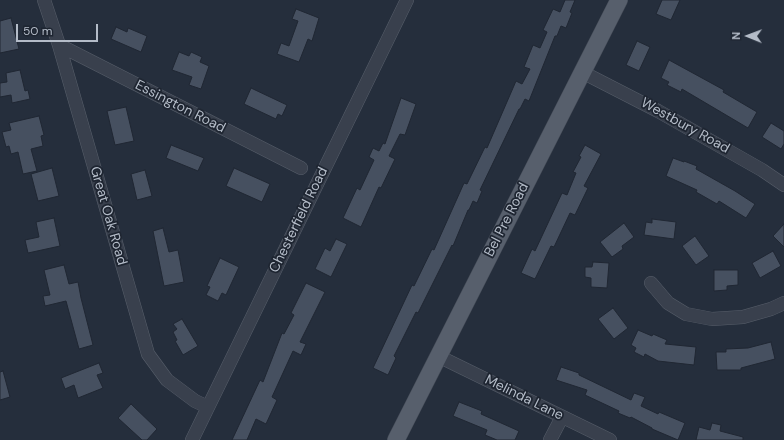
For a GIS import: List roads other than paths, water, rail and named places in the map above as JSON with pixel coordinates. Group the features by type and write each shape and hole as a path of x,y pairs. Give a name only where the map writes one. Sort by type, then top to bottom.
{"main road":[{"name":"Bel Pre Road","path":"396,440 619,0"}],"street":[{"name":"Great Oak Road","path":"44,0 59,45 148,354 167,380 195,402 208,407"},
{"name":"Chesterfield Road","path":"192,440 407,0"},
{"name":"Essington Road","path":"59,45 301,168"},
{"name":"Westbury Road","path":"582,72 658,111 749,162 784,185"},
{"path":"651,283 668,303 686,314 712,319 743,317 771,309 784,303"},
{"name":"Melinda Lane","path":"438,356 610,440"},
{"path":"550,440 562,417"}]}
